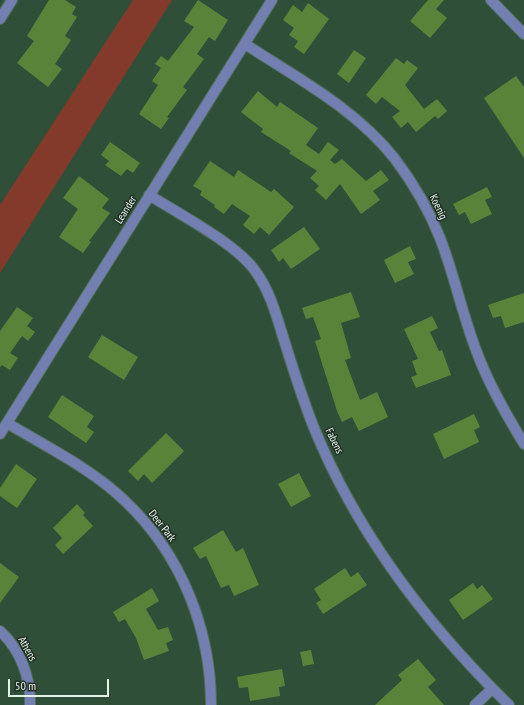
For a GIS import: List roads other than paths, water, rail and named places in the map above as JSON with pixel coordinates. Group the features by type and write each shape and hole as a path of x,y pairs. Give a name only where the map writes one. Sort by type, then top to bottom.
{"street":[{"path":"0,19 12,0"},
{"name":"Leander","path":"0,434 272,0"},
{"path":"491,0 524,34"},
{"name":"Koenig","path":"244,44 351,115 374,136 412,183 440,238 476,351 502,407 524,444"},
{"name":"Fabens","path":"150,195 240,254 255,271 267,290 300,394 315,430 354,510 405,586 443,637 509,705"},
{"name":"Deer Park","path":"7,423 78,466 102,483 125,501 154,533 184,582 195,608 206,651 210,677 211,705"},
{"name":"Athens","path":"0,631 14,647 23,663 29,685 30,705"},
{"path":"475,705 492,688"}]}
